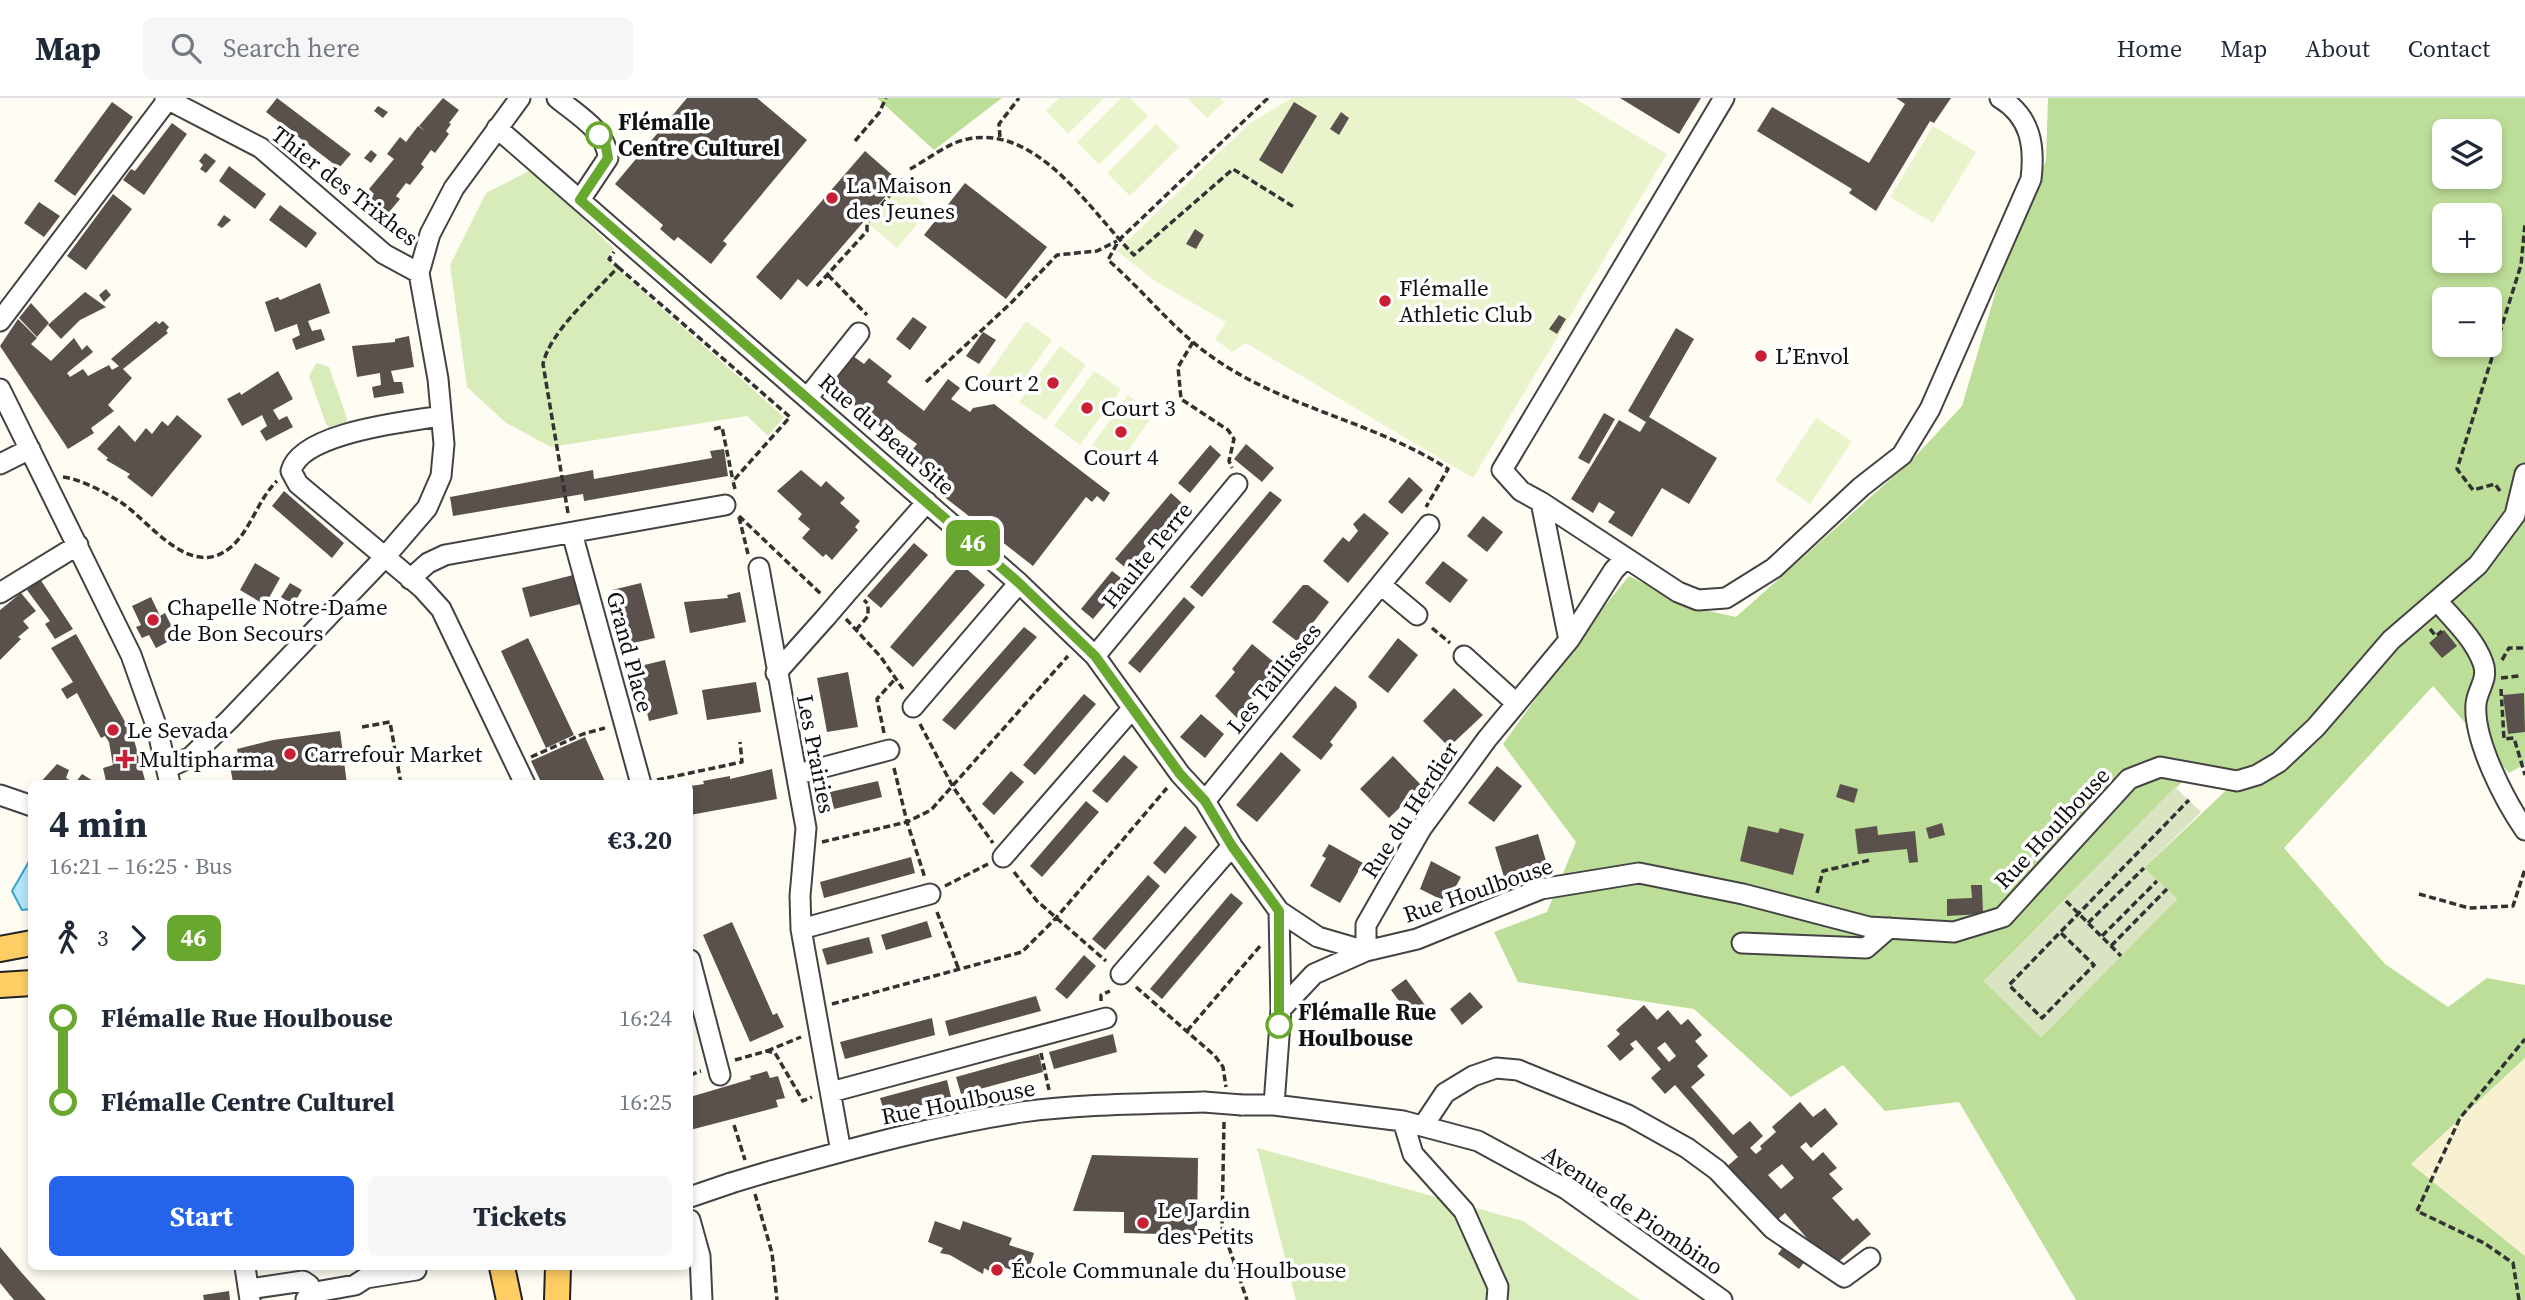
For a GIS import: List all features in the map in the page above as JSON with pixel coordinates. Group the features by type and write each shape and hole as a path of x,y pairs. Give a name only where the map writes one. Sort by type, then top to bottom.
{"main road":[{"path":"0,949 28,944"},
{"path":"0,985 28,983"},
{"path":"0,995 28,993"},
{"path":"544,1270 547,1300"},
{"path":"557,1300 558,1270"}],"street":[{"path":"0,321 167,98"},
{"name":"Thier des Trixhes","path":"167,98 261,148 384,254 419,273"},
{"path":"0,389 136,668 169,776 205,744 384,558 426,508 442,476 445,462 441,416 419,273 430,234 454,188 520,98"},
{"path":"557,98 599,135 607,150 608,158 580,200"},
{"path":"1724,98 1505,460 1502,470 1521,491 1678,592 1698,600 1726,598 1774,568 1861,487 1902,455 1930,410 2031,179 2034,151 2027,126 2000,98"},
{"name":"Rue du Beau Site","path":"497,128 808,397 1081,641 1095,656 1180,774 1205,801 1232,846"},
{"path":"808,397 865,326"},
{"path":"441,416 358,431 325,442 297,458 292,474 298,484 431,597 450,621 523,780"},
{"path":"0,472 0,464 30,449"},
{"name":"Rue Houlbouse","path":"1281,1009 1314,974 1366,951 1417,939 1541,889 1639,873 1869,927 1954,932 2003,916 2129,779 2160,768 2237,781 2257,775 2279,762 2316,727 2391,640 2478,565 2515,515 2525,474"},
{"name":"Haulte Terre","path":"1095,656 1237,484"},
{"name":"Les Prairies","path":"841,1152 802,929 800,897 806,828 798,774 776,673 927,502"},
{"path":"1541,502 1569,640"},
{"path":"410,579 428,563 445,555 734,504"},
{"name":"Les Taillisses","path":"1205,801 1429,525"},
{"name":"Grand Place","path":"572,533 640,780"},
{"path":"0,593 78,545"},
{"name":"Rue du Herdier","path":"1366,951 1366,925 1421,829 1516,703 1569,640 1614,570 1626,558"},
{"path":"759,568 776,673"},
{"path":"913,707 1019,583"},
{"path":"1381,585 1417,615"},
{"path":"2438,602 2476,647 2485,666 2484,685 2476,703 2484,748 2508,806 2525,830"},
{"path":"1464,656 1516,703"},
{"path":"1003,857 1132,709"},
{"path":"798,774 889,750"},
{"path":"0,794 28,804"},
{"path":"1127,979 1232,846"},
{"name":"Rue Houlbouse","path":"1232,846 1279,917 1318,937 1366,951"},
{"path":"802,929 930,894"},
{"path":"1274,1105 1281,1009 1279,917"},
{"path":"1742,943 1866,948 1889,928"},
{"path":"693,971 719,1071"},
{"name":"Rue Houlbouse","path":"831,1092 1106,1017"},
{"path":"1423,1126 1445,1093 1463,1082 1496,1068 1518,1069 1628,1115 1687,1148 1717,1170 1773,1228 1843,1277 1870,1258"},
{"name":"Rue Houlbouse","path":"693,1196 771,1171 937,1127 1053,1110 1234,1101 1274,1105"},
{"name":"Avenue de Piombino","path":"1274,1105 1403,1121 1478,1141 1566,1189 1722,1300"},
{"path":"1403,1121 1413,1154 1464,1211 1497,1287 1497,1300"},
{"path":"693,1231 700,1256 702,1300"},
{"path":"245,1270 249,1294 303,1281 309,1285 313,1296 355,1285 366,1278 416,1270"}],"path":[{"path":"855,141 879,113 886,98"},
{"path":"1000,137 999,124 1018,98"},
{"path":"926,382 1013,302 1057,255 1097,251 1119,240 1268,98"},
{"path":"910,169 965,139 1000,137 1039,157 1133,255 1233,169 1294,207"},
{"path":"817,286 867,231 867,223 903,180"},
{"path":"2515,515 2496,484 2473,489 2457,469 2521,265 2521,239 2525,225"},
{"path":"626,239 609,259 790,417"},
{"path":"1119,240 1108,260 1193,342 1215,359 1259,384 1419,451 1448,469 1426,505"},
{"path":"572,533 543,364 558,334 618,267"},
{"path":"828,274 865,326"},
{"path":"1193,342 1178,367 1181,399 1228,430 1234,439 1229,461 1237,484"},
{"path":"733,481 808,397"},
{"path":"715,429 722,427 733,481 734,504 745,550 759,568"},
{"path":"48,484 65,477 86,485 121,503 178,550 192,555 213,556 231,547 274,484 292,474"},
{"path":"734,504 839,604 856,630 896,678 953,787 1003,857 1056,918 1187,1031 1223,1067 1234,1101"},
{"path":"839,604 868,604 866,620 856,630"},
{"path":"1417,615 1464,656"},
{"path":"804,846 906,822 931,810 1081,641"},
{"path":"2525,648 2509,648 2502,657 2500,678 2504,739 2514,738 2525,774"},
{"path":"896,678 880,693 876,705 906,822 959,970"},
{"path":"362,727 390,722 400,780"},
{"path":"516,764 583,734 624,723"},
{"path":"659,780 742,762 740,743"},
{"path":"816,1009 1021,952 1056,918 1180,774"},
{"path":"2061,933 2094,965 2042,1018 2010,985 2189,800"},
{"path":"930,894 1003,857"},
{"path":"1813,912 1822,872 1870,860"},
{"path":"2088,923 2144,868"},
{"path":"2419,894 2469,908 2513,906 2525,869"},
{"path":"2102,936 2157,881"},
{"path":"2111,946 2166,889"},
{"path":"2066,901 2121,956"},
{"path":"1187,1031 1279,917"},
{"path":"1106,1017 1101,995 1127,979"},
{"path":"719,1071 820,1030"},
{"path":"1037,1036 1053,1110"},
{"path":"2519,1300 2513,1263 2484,1243 2417,1211 2460,1118 2525,1039"},
{"path":"767,1051 778,1057 803,1101 831,1092"},
{"path":"1224,1119 1222,1227 1227,1250 1247,1300"},
{"path":"734,1125 745,1161"},
{"path":"752,1185 772,1253 777,1300"}],"shaded area":[{"path":"2525,1058 2525,1256 2411,1164"}],"green space":[{"path":"877,98 1002,98 934,150"},
{"path":"1059,98 1104,98 1068,134 1046,111"},
{"path":"1121,98 1130,98 1148,116 1099,165 1077,142"},
{"path":"1187,98 1221,98 1224,102 1207,118"},
{"name":"Flémalle Athletic Club","path":"1292,98 1574,98 1667,154 1473,478 1246,343 1232,352 1215,339 1226,322 1155,281 1117,251 1250,123"},
{"path":"2048,98 2525,98 2525,764 2509,773 2433,686 2284,848 2385,964 2448,1007 2487,978 2525,985 2525,1058 2411,1164 2525,1256 2525,1300 2076,1300 1959,1102 1885,1111 1843,1065 1791,1097 1694,1009 1518,982 1494,932 1547,912 1576,842 1503,744 1585,630 1629,576 1691,607 1736,617 1912,460 1962,406 2000,277 2046,160","holes":["2191,773 2236,781 2144,868 2177,899 2041,1037 1984,981"]},
{"path":"1156,124 1179,147 1130,196 1107,173"},
{"path":"1933,126 1976,152 1933,223 1890,197"},
{"path":"533,169 614,249 606,259 784,417 768,436 747,416 551,447 506,423 467,387 450,265 486,193"},
{"path":"901,184 930,209 897,248 868,223"},
{"path":"1026,321 1052,340 1012,396 986,377"},
{"name":"Court 2","path":"1060,346 1086,365 1046,420 1019,402"},
{"path":"316,363 329,367 347,418 345,427 332,431 326,424 309,376"},
{"name":"Court 3","path":"1094,371 1121,389 1080,445 1054,426"},
{"name":"Court 4","path":"1128,395 1154,414 1114,470 1088,451"},
{"path":"1816,418 1852,441 1810,504 1775,480"},
{"path":"2175,787 2201,812 2144,868 2177,899 2041,1037 1984,981"},
{"path":"1257,1148 1523,1221 1640,1300 1296,1300"}],"water":[{"path":"28,863 28,909 22,910 12,891"}],"building":[{"path":"277,98 351,154 339,168 266,112"},
{"path":"443,98 459,110 449,123 451,124 446,131 449,134 435,153 431,150 421,164 424,167 410,185 406,183 396,196 400,199 385,217 381,215 376,222 361,211 374,194 369,189 394,159 387,154 400,137 406,142 418,126 426,132 419,126"},
{"path":"687,98 757,98 807,140 723,241 727,244 711,264 678,237 674,241 660,229 663,225 615,184"},
{"path":"1620,98 1701,98 1679,134"},
{"path":"1896,98 1951,98 1934,123 1930,121 1876,211 1849,193 1852,189 1757,131 1772,107 1869,163 1905,104"},
{"path":"112,102 133,117 75,196 54,181"},
{"path":"1294,102 1317,116 1282,174 1259,160"},
{"path":"378,106 388,112 383,118 374,111"},
{"path":"1341,112 1349,118 1339,135 1330,129"},
{"path":"172,123 187,134 144,195 123,180 131,169 135,171"},
{"path":"371,150 377,155 371,163 364,158"},
{"path":"865,151 899,181 807,287 798,279 781,300 756,277"},
{"path":"205,153 216,161 206,173 200,169 203,165 199,161"},
{"path":"229,166 266,194 255,209 219,181"},
{"path":"965,183 1047,247 1006,299 924,235"},
{"path":"113,194 132,209 86,270 67,256"},
{"path":"39,202 60,216 44,237 24,223"},
{"path":"280,205 317,233 306,248 269,220"},
{"path":"224,215 231,220 222,228 217,225"},
{"path":"1195,229 1204,235 1196,249 1186,244"},
{"path":"320,283 330,313 308,321 312,331 321,329 325,340 296,350 292,339 300,335 297,324 275,332 265,302 278,297 280,300"},
{"path":"106,289 111,295 104,302 99,295"},
{"path":"85,292 106,307 80,320 61,339 48,325"},
{"path":"31,303 49,323 37,337 19,318"},
{"path":"1559,315 1566,319 1557,334 1549,329"},
{"path":"913,317 927,327 910,350 896,339"},
{"path":"18,319 37,338 31,344 51,361 74,338 82,350 87,345 93,352 67,373 70,377 83,369 88,376 109,365 112,370 119,366 111,359 156,321 159,324 163,321 169,327 166,331 168,333 123,369 132,378 108,405 114,411 91,428 94,433 68,449 0,346"},
{"path":"1676,328 1694,339 1649,417 1717,458 1689,504 1662,488 1632,537 1608,522 1615,512 1599,502 1593,513 1571,499 1619,420 1640,432 1646,422 1628,411"},
{"path":"983,332 996,340 979,364 966,356"},
{"path":"409,336 414,367 391,371 394,382 402,382 404,393 374,398 372,387 381,385 380,373 357,377 352,346 395,342 395,339"},
{"path":"853,356 864,364 869,358 892,376 887,382 924,411 948,379 960,388 951,399 970,412 973,408 994,404 1110,493 1104,502 1097,496 1092,502 1086,497 1033,566 920,478 927,469 908,455 917,444 890,424 886,431 831,386"},
{"path":"278,371 293,399 273,410 279,420 287,416 293,427 266,441 260,431 267,426 262,415 242,426 227,399 240,392 241,395"},
{"path":"1604,413 1615,419 1589,464 1578,458"},
{"path":"177,415 202,436 152,497 127,477 130,474 106,460 108,458 97,449 119,425 135,442 146,428 152,434 162,421 168,426"},
{"path":"1246,444 1274,468 1262,482 1234,459"},
{"path":"1210,445 1221,455 1190,493 1178,483"},
{"path":"724,449 728,476 584,501 583,494 453,516 450,497 593,470 594,479 712,458 710,451"},
{"path":"801,470 821,487 826,481 845,498 840,503 860,521 855,527 858,530 832,560 826,554 823,557 802,538 810,529 798,519 802,514 777,491"},
{"path":"1409,477 1423,490 1402,514 1388,502"},
{"path":"284,491 344,543 332,558 272,506"},
{"path":"1270,491 1282,500 1202,597 1190,587"},
{"path":"1171,493 1182,503 1127,569 1115,559"},
{"path":"1364,513 1389,533 1348,583 1323,561 1343,537 1349,542 1358,531 1353,524"},
{"path":"1483,516 1503,532 1487,552 1467,536"},
{"path":"914,543 928,555 881,608 867,596"},
{"path":"1443,561 1468,580 1450,603 1425,583"},
{"path":"255,563 280,578 265,605 240,590"},
{"path":"961,564 985,585 913,667 890,647"},
{"path":"1112,571 1125,581 1093,619 1081,609"},
{"path":"577,574 584,603 530,617 522,588"},
{"path":"40,579 73,629 55,639 45,624 50,621 27,590"},
{"path":"290,583 302,590 293,605 281,597"},
{"path":"641,583 655,638 625,645 612,590"},
{"path":"1303,585 1308,585 1329,602 1298,642 1272,622"},
{"path":"740,592 746,622 690,633 684,602 728,598 727,595"},
{"path":"21,593 36,611 23,621 29,628 18,637 21,639 0,660 0,610"},
{"name":"Chapelle Notre-Dame de Bon Secours","path":"151,597 160,616 165,613 177,637 156,648 149,635 142,638 136,627 141,625 132,606"},
{"path":"1184,597 1195,607 1140,673 1128,663"},
{"path":"1024,627 1037,637 955,730 942,720"},
{"path":"2444,630 2457,646 2442,658 2429,643"},
{"path":"76,634 133,736 145,780 106,780 103,768 113,765 109,742 105,736 101,738 77,693 67,699 61,689 73,682 51,648"},
{"path":"528,638 574,735 546,748 501,651"},
{"path":"1398,638 1418,655 1388,693 1368,677"},
{"path":"1252,644 1280,667 1237,718 1215,696 1235,672 1232,669"},
{"path":"665,660 678,714 649,721 636,667"},
{"path":"848,672 858,727 827,732 817,678"},
{"path":"756,682 761,712 707,720 702,690"},
{"path":"1335,686 1356,702 1357,707 1330,742 1333,745 1321,760 1292,737"},
{"path":"1454,688 1483,715 1449,747 1423,721"},
{"path":"2524,693 2525,732 2508,734 2503,695"},
{"path":"1084,694 1096,704 1035,775 1023,765"},
{"path":"1201,714 1224,734 1205,758 1180,737"},
{"name":"Carrefour Market","path":"340,731 346,780 233,780 229,761 239,760 237,749 273,740"},
{"path":"585,737 604,780 540,780 531,761"},
{"path":"1281,752 1301,770 1257,822 1236,805"},
{"path":"1124,755 1138,767 1107,803 1092,791"},
{"path":"1393,756 1422,786 1389,818 1360,789"},
{"path":"57,764 69,770 66,778 70,780 43,780"},
{"path":"1497,766 1522,786 1494,822 1468,803"},
{"path":"772,769 777,799 693,814 693,786 730,776 730,779"},
{"path":"1011,771 1024,782 994,815 982,804"},
{"path":"82,774 92,780 77,780"},
{"path":"878,781 882,797 834,809 830,792"},
{"path":"1840,784 1858,789 1854,803 1836,797"},
{"path":"1086,801 1099,812 1042,877 1030,866"},
{"path":"1942,823 1945,835 1929,839 1926,828"},
{"path":"1185,826 1197,837 1165,874 1153,863"},
{"path":"1748,826 1778,833 1780,828 1804,834 1793,875 1740,861"},
{"path":"1877,826 1878,835 1915,831 1918,862 1909,863 1907,849 1858,854 1855,829"},
{"path":"1538,834 1547,864 1504,877 1495,847"},
{"path":"1329,844 1363,863 1340,903 1310,886 1326,858 1322,856"},
{"path":"911,857 915,873 824,898 820,882"},
{"path":"1431,861 1461,877 1450,897 1445,894 1442,900 1420,889"},
{"path":"1148,875 1160,886 1105,950 1092,939"},
{"path":"1971,885 1982,885 1983,914 1947,916 1947,899 1972,898"},
{"path":"1231,893 1243,903 1162,999 1150,989"},
{"path":"927,921 932,937 886,950 881,935"},
{"path":"732,922 773,1015 777,1013 784,1027 750,1042 703,935"},
{"path":"869,937 873,953 827,965 822,949"},
{"path":"1084,955 1096,966 1067,999 1055,989"},
{"path":"1406,979 1430,1012 1415,1023 1391,990"},
{"path":"1470,992 1483,1007 1462,1025 1450,1009"},
{"path":"1036,996 1041,1011 949,1036 945,1021"},
{"path":"1644,1005 1657,1020 1668,1010 1681,1025 1688,1019 1702,1035 1695,1041 1708,1056 1697,1066 1705,1075 1691,1087 1733,1135 1750,1121 1763,1136 1750,1148 1756,1154 1762,1149 1760,1146 1776,1132 1772,1127 1800,1102 1813,1117 1825,1108 1838,1124 1811,1148 1806,1142 1800,1147 1813,1161 1823,1152 1837,1168 1829,1174 1843,1189 1832,1198 1853,1221 1857,1218 1871,1234 1836,1264 1823,1249 1819,1252 1785,1213 1777,1220 1724,1169 1738,1157 1675,1085 1665,1094 1651,1078 1661,1069 1636,1040 1630,1044 1634,1049 1620,1061 1607,1046 1620,1034 1616,1030","holes":["1665,1042 1676,1056 1669,1062 1657,1048","1782,1164 1794,1178 1781,1189 1768,1175"]},
{"path":"932,1018 935,1035 845,1059 840,1042"},
{"path":"1113,1034 1117,1052 1054,1069 1049,1052"},
{"path":"1039,1054 1043,1072 961,1094 956,1077"},
{"path":"767,1071 770,1078 778,1076 785,1098 776,1100 778,1107 693,1129 693,1096 751,1079 750,1076"},
{"path":"947,1080 951,1097 885,1115 880,1098"},
{"name":"Le Jardin des Petits","path":"1092,1155 1198,1158 1197,1235 1124,1233 1124,1212 1073,1211"},
{"path":"935,1221 960,1230 963,1221 1012,1238 1009,1245 1034,1253 1027,1275 1003,1267 1000,1277 984,1268 983,1274 950,1255 940,1253 943,1248 928,1242"},
{"path":"1784,1246 1805,1261 1799,1269 1778,1254"},
{"path":"0,1247 46,1300 14,1300 0,1283"},
{"path":"229,1291 230,1300 204,1300 203,1295"}],"bus line":[{"name":"46","path":"599,135 605,142 608,158 580,200 1019,583 1095,656 1180,774 1205,801 1232,846 1279,911 1279,1025"}],"place":[{"name":"Flémalle Centre Culturel","path":"599,135"},
{"name":"La Maison des Jeunes","path":"832,198"},
{"name":"Flémalle Athletic Club","path":"1385,301"},
{"name":"L’Envol","path":"1761,356"},
{"name":"Court 2","path":"1053,383"},
{"name":"Court 3","path":"1087,408"},
{"name":"Court 4","path":"1121,432"},
{"name":"Chapelle Notre-Dame de Bon Secours","path":"153,620"},
{"name":"Le Sevada","path":"113,730"},
{"name":"Carrefour Market","path":"290,754"},
{"name":"Multipharma","path":"125,759"},
{"name":"Flémalle Rue Houlbouse","path":"1279,1025"},
{"name":"Le Jardin des Petits","path":"1143,1223"},
{"name":"École Communale du Houlbouse","path":"997,1270"}]}
